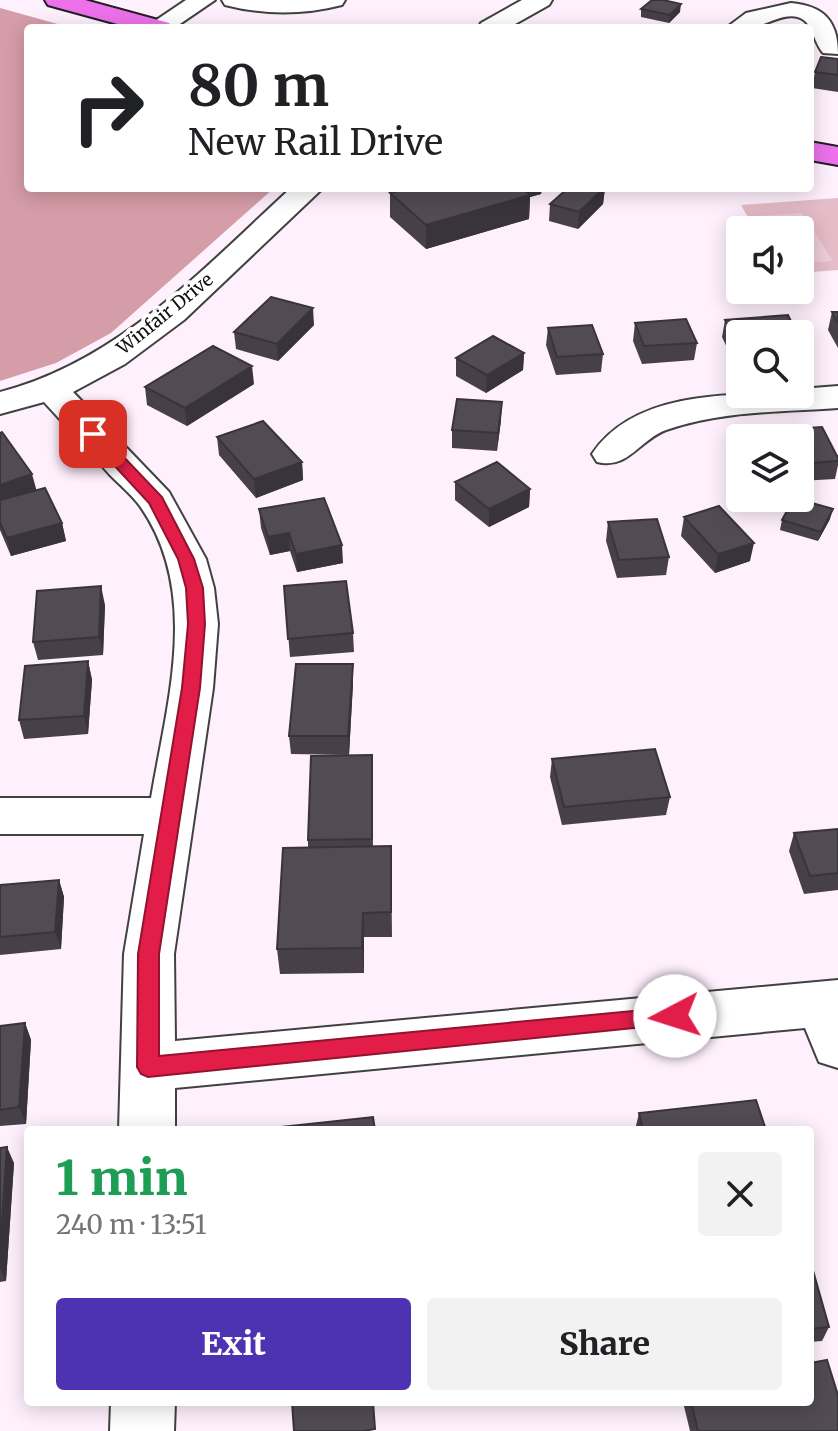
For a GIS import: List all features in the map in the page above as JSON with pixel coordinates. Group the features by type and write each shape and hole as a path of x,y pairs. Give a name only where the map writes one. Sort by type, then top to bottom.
{"main road":[{"path":"66,1 145,24"},
{"path":"814,152 838,156"}],"street":[{"path":"165,24 203,0"},
{"path":"234,0 284,7 333,0"},
{"path":"497,24 540,0"},
{"path":"745,24 766,13 801,11 816,17 827,49"},
{"name":"Winfair Drive","path":"0,403 51,389 117,354 164,320 304,192"},
{"path":"51,389 156,501 186,559 197,624 191,688 149,954 147,1126"},
{"path":"610,454 638,428 695,408 838,397"},
{"path":"0,816 169,816"},
{"path":"148,1067 833,1017"},
{"path":"142,1431 143,1406"}],"shaded area":[{"path":"0,8 58,24 24,24 24,192 270,192 111,333 56,363 0,381"},
{"path":"838,198 838,270 814,272 814,216 747,216 741,205"},
{"path":"802,213 804,216 760,216"},
{"path":"814,232 833,261 814,263"}],"building":[{"path":"652,0 681,4 670,15 641,9"},
{"path":"821,57 838,59 838,75 815,72"},
{"path":"527,192 530,195 426,225 390,193"},
{"path":"564,192 600,192 579,212 550,204"},
{"path":"271,297 313,308 277,344 234,332"},
{"path":"788,315 790,320 726,322"},
{"path":"686,319 697,343 644,346 635,323"},
{"path":"592,325 603,354 557,357 548,328"},
{"path":"493,336 524,353 487,375 456,358"},
{"path":"213,346 252,366 185,408 145,387"},
{"path":"457,399 502,402 498,433 452,430"},
{"path":"263,421 302,462 254,479 217,437"},
{"path":"822,427 838,461 814,463 814,428"},
{"path":"0,433 32,474 0,485"},
{"path":"497,462 530,489 489,509 455,482"},
{"path":"45,488 62,523 7,538 0,523 0,500"},
{"path":"324,498 342,545 296,554 289,533 268,537 259,509"},
{"path":"814,504 833,509 821,532 782,520 786,512 814,512"},
{"path":"719,506 754,543 718,554 684,517"},
{"path":"657,519 669,557 619,560 608,522"},
{"path":"346,581 353,633 288,639 284,586"},
{"path":"101,586 99,637 33,642 37,591"},
{"path":"88,661 84,716 19,720 25,666"},
{"path":"296,664 353,664 348,736 289,736"},
{"path":"655,749 670,797 564,807 552,759"},
{"path":"372,755 372,839 308,840 311,756"},
{"path":"838,829 838,873 810,876 794,833"},
{"path":"391,846 391,912 363,913 362,948 277,949 283,848"},
{"path":"59,880 55,932 0,937 0,885"},
{"path":"25,1023 19,1107 0,1110 0,1026"},
{"path":"756,1100 765,1126 642,1126 639,1113"},
{"path":"373,1117 374,1126 291,1126"},
{"path":"7,1147 0,1250 0,1148"},
{"path":"814,1274 829,1327 814,1329"},
{"path":"827,1360 838,1395 838,1431 698,1431 692,1406 814,1406 814,1362"},
{"path":"292,1406 373,1406 375,1429 294,1431"}],"route":[{"path":"93,434 156,501 186,559 194,588 197,624 191,688 149,954 148,1067 675,1016"}]}
